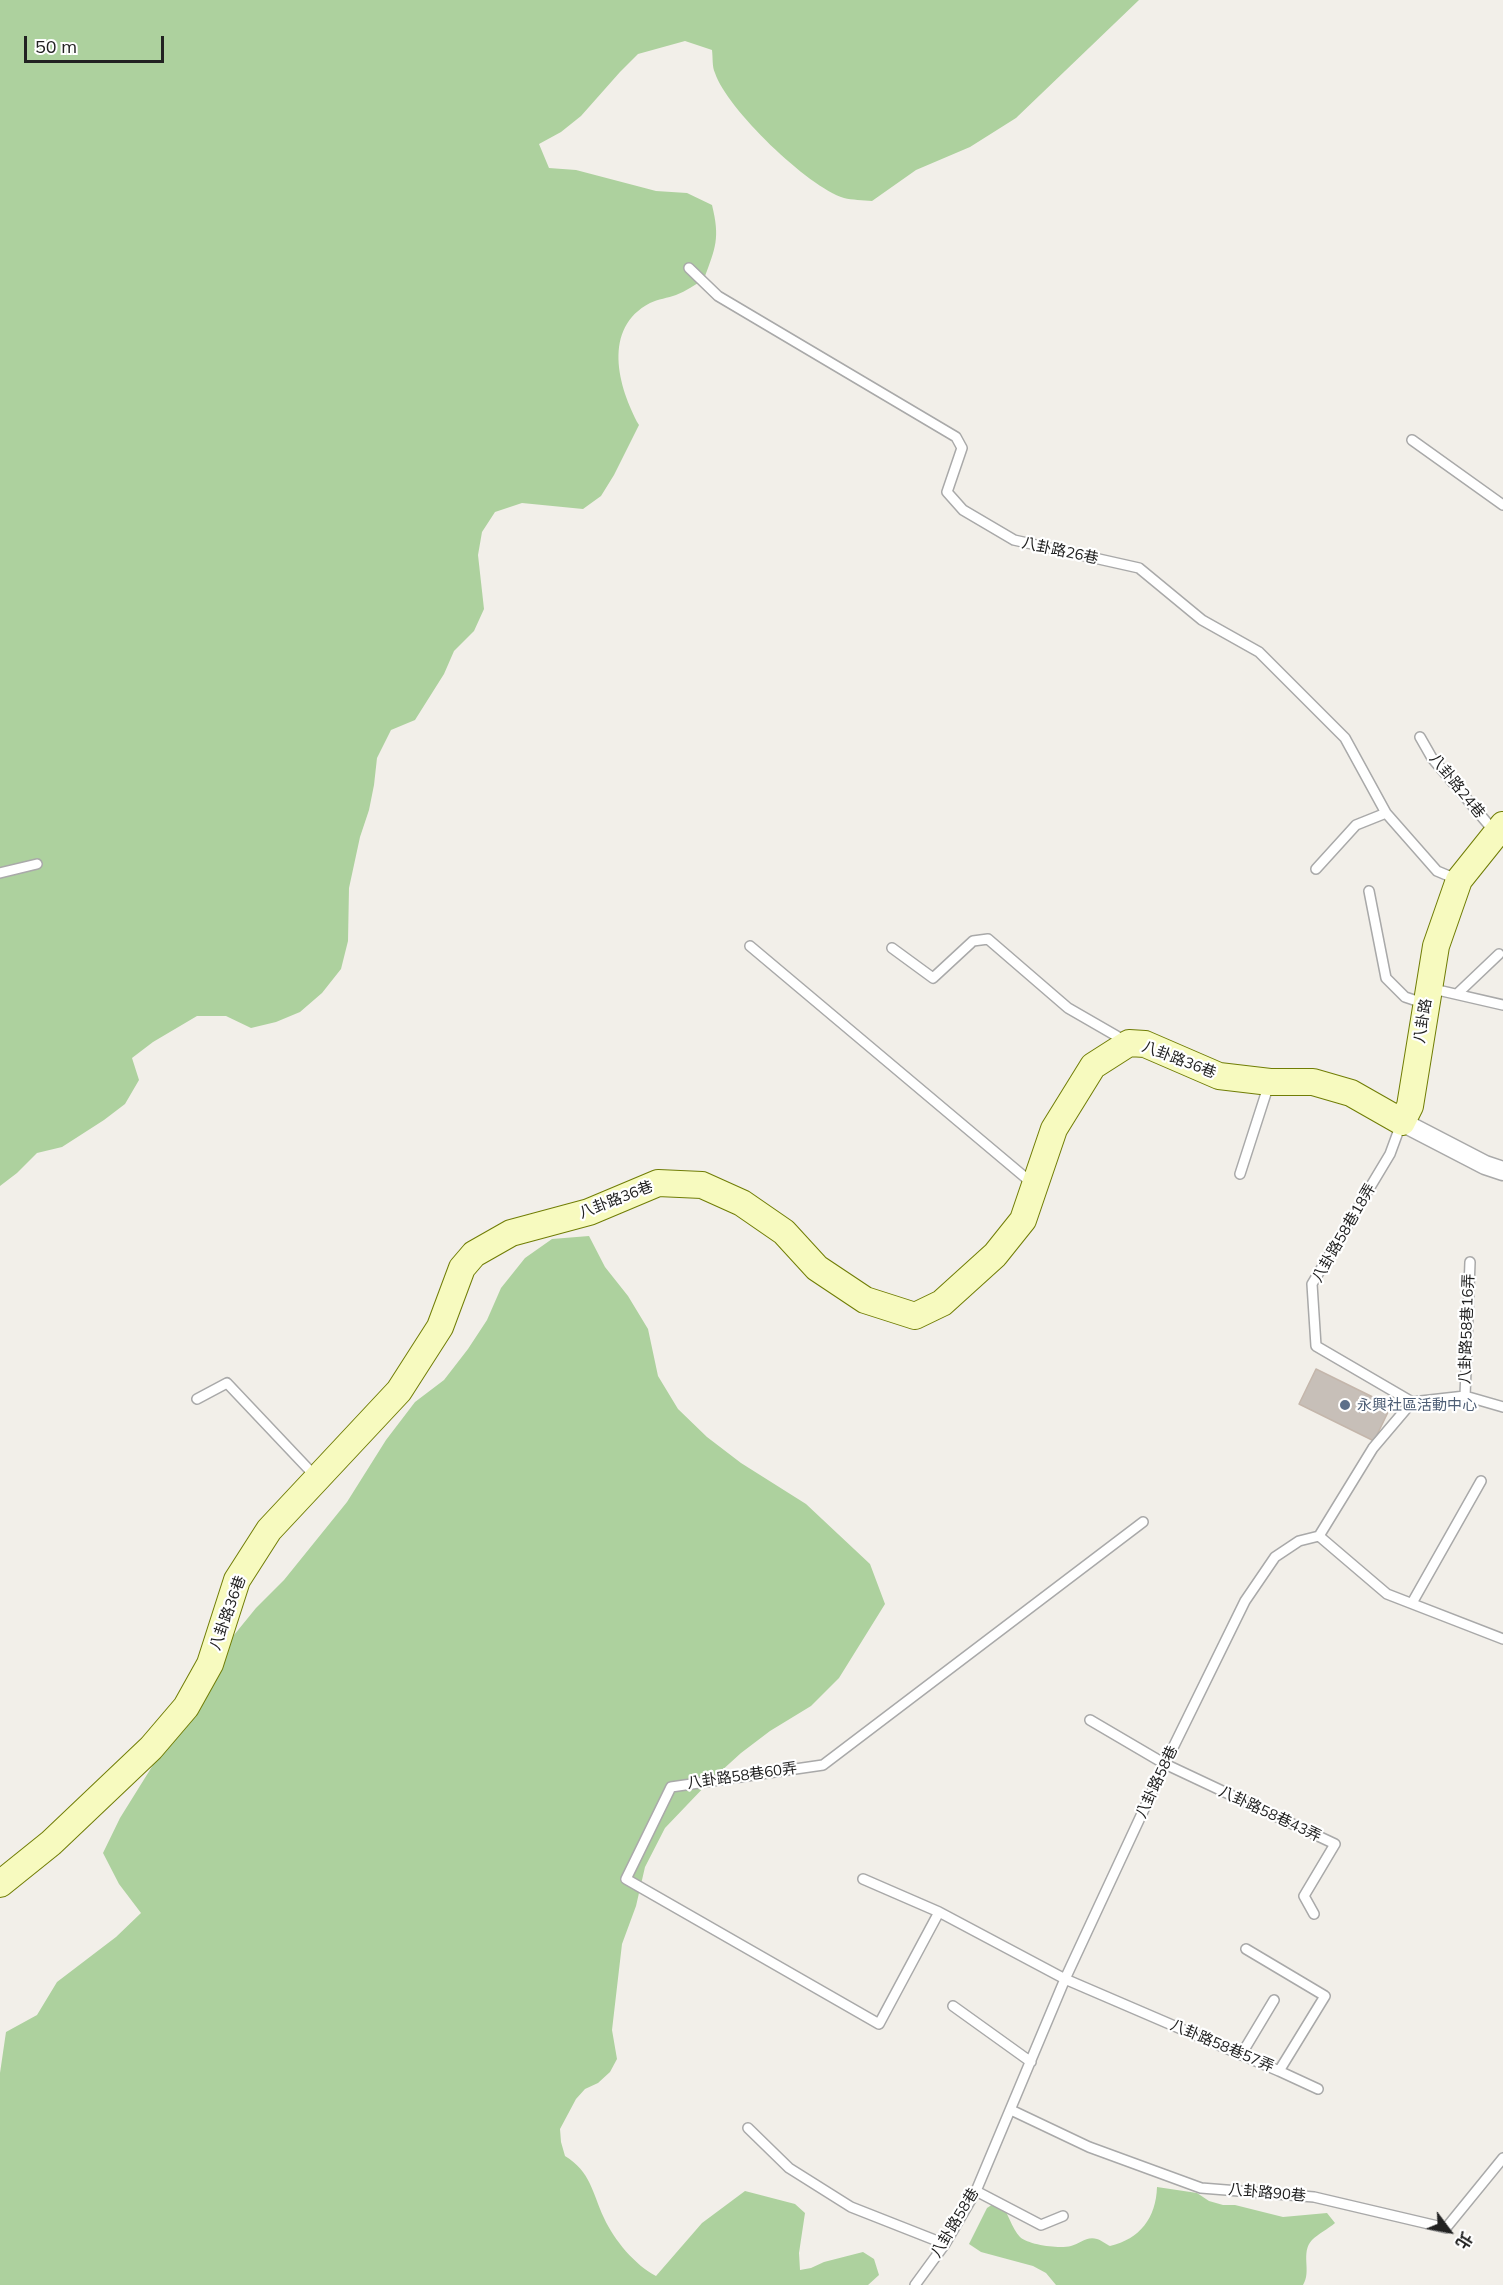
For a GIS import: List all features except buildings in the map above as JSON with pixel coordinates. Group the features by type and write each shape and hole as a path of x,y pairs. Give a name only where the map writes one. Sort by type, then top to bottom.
{"street":[{"name":"八卦路","path":"1402,1122 1410,1106 1436,946 1459,880 1499,829"},
{"name":"八卦路36巷","path":"1,1880 51,1843 134,1764 186,1707 210,1664 237,1580 269,1530 399,1391 440,1327 462,1268 474,1254 511,1233 589,1212 658,1183 702,1185 742,1203 784,1232 817,1268 865,1300 915,1316 942,1303 995,1255 1023,1220 1054,1129 1093,1066 1129,1043 1146,1044 1219,1076 1270,1082 1313,1082 1351,1093 1402,1122"},
{"path":"1402,1122 1485,1165 1503,1171"}],"lane":[{"name":"八卦路26巷","path":"689,268 718,296 956,437 962,448 947,492 963,510 1014,540 1139,568 1202,620 1259,652 1345,738 1386,813 1437,871 1459,880"},
{"path":"1412,440 1503,505"},
{"name":"八卦路24巷","path":"1420,737 1432,758 1499,829"},
{"path":"1316,869 1356,825 1386,813"},
{"path":"0,873 37,864"},
{"path":"1369,891 1386,978 1406,997 1457,994 1503,1005"},
{"path":"892,948 933,978 974,941 988,939 1068,1008 1129,1043"},
{"path":"750,946 1035,1186"},
{"path":"1457,994 1499,954"},
{"path":"1240,1174 1270,1082"},
{"name":"八卦路58巷18弄","path":"1402,1122 1390,1154 1312,1284 1316,1346 1412,1402"},
{"name":"八卦路58巷16弄","path":"1465,1396 1470,1262"},
{"path":"197,1400 227,1383 317,1478"},
{"path":"1503,1407 1465,1396 1412,1402 1373,1448 1319,1536 1387,1594 1503,1639"},
{"path":"1412,1603 1481,1480"},
{"name":"八卦路58巷60弄","path":"939,1912 879,2024 626,1879 671,1786 823,1764 1143,1522"},
{"name":"八卦路58巷","path":"915,2285 945,2244 975,2191 1065,1979 1165,1764 1251,1592 1275,1557 1299,1541 1319,1536"},
{"path":"1090,1720 1165,1764"},
{"name":"八卦路58巷43弄","path":"1165,1764 1335,1844 1304,1896 1314,1914"},
{"path":"863,1879 939,1912 1065,1979"},
{"name":"八卦路58巷57弄","path":"1065,1979 1279,2071 1325,1996 1246,1949"},
{"path":"1241,2055 1274,2000"},
{"path":"952,2006 1031,2062"},
{"path":"1279,2071 1318,2089"},
{"name":"八卦路90巷","path":"1011,2110 1089,2147 1201,2188 1314,2197 1446,2228 1503,2158"},
{"path":"748,2128 789,2168 851,2207 945,2244"},
{"path":"975,2191 1041,2225 1063,2216"}],"green space":[{"path":"0,0 1139,0 1016,118 970,147 916,170 872,201 844,198 829,191 791,163 770,145 735,106 714,71 712,50 685,41 638,54 581,116 561,132 539,144 549,168 576,170 656,191 687,193 712,205 716,242 704,279 680,293 650,303 635,314 625,327 620,343 621,376 631,410 639,425 614,475 601,496 583,509 522,503 495,512 482,532 478,555 484,609 474,631 454,651 444,674 415,720 391,730 377,758 369,810 360,837 349,888 348,941 341,969 322,993 300,1012 276,1022 251,1028 226,1016 197,1016 153,1042 132,1058 139,1080 125,1104 62,1147 37,1153 0,1186"},
{"path":"589,1236 605,1267 628,1296 648,1329 658,1376 678,1409 707,1437 741,1463 806,1504 870,1564 885,1604 839,1678 811,1706 770,1731 741,1753 708,1783 665,1828 645,1867 636,1906 622,1944 612,2030 617,2059 610,2072 598,2083 585,2089 576,2099 560,2129 561,2142 565,2156 574,2162 586,2176 613,2235 633,2259 656,2276 702,2223 745,2191 795,2204 805,2213 799,2253 800,2270 863,2252 874,2259 879,2275 868,2285 0,2285 0,2073 6,2032 37,2015 57,1982 116,1937 141,1913 119,1884 103,1853 120,1818 234,1635 256,1608 284,1580 347,1502 386,1440 415,1402 444,1380 468,1349 487,1320 501,1288 525,1258 552,1239"},
{"path":"1157,2187 1197,2193 1209,2201 1223,2205 1235,2205 1283,2217 1327,2213 1335,2223 1314,2238 1309,2245 1306,2256 1307,2274 1303,2285 1056,2285 1046,2273 1033,2266 981,2252 969,2244 987,2208 999,2200 1017,2234 1024,2240 1044,2246 1059,2247 1071,2246 1093,2238 1110,2246 1121,2243 1138,2232 1150,2217"}],"place":[{"name":"永興社區活動中心","path":"1345,1405"}]}
